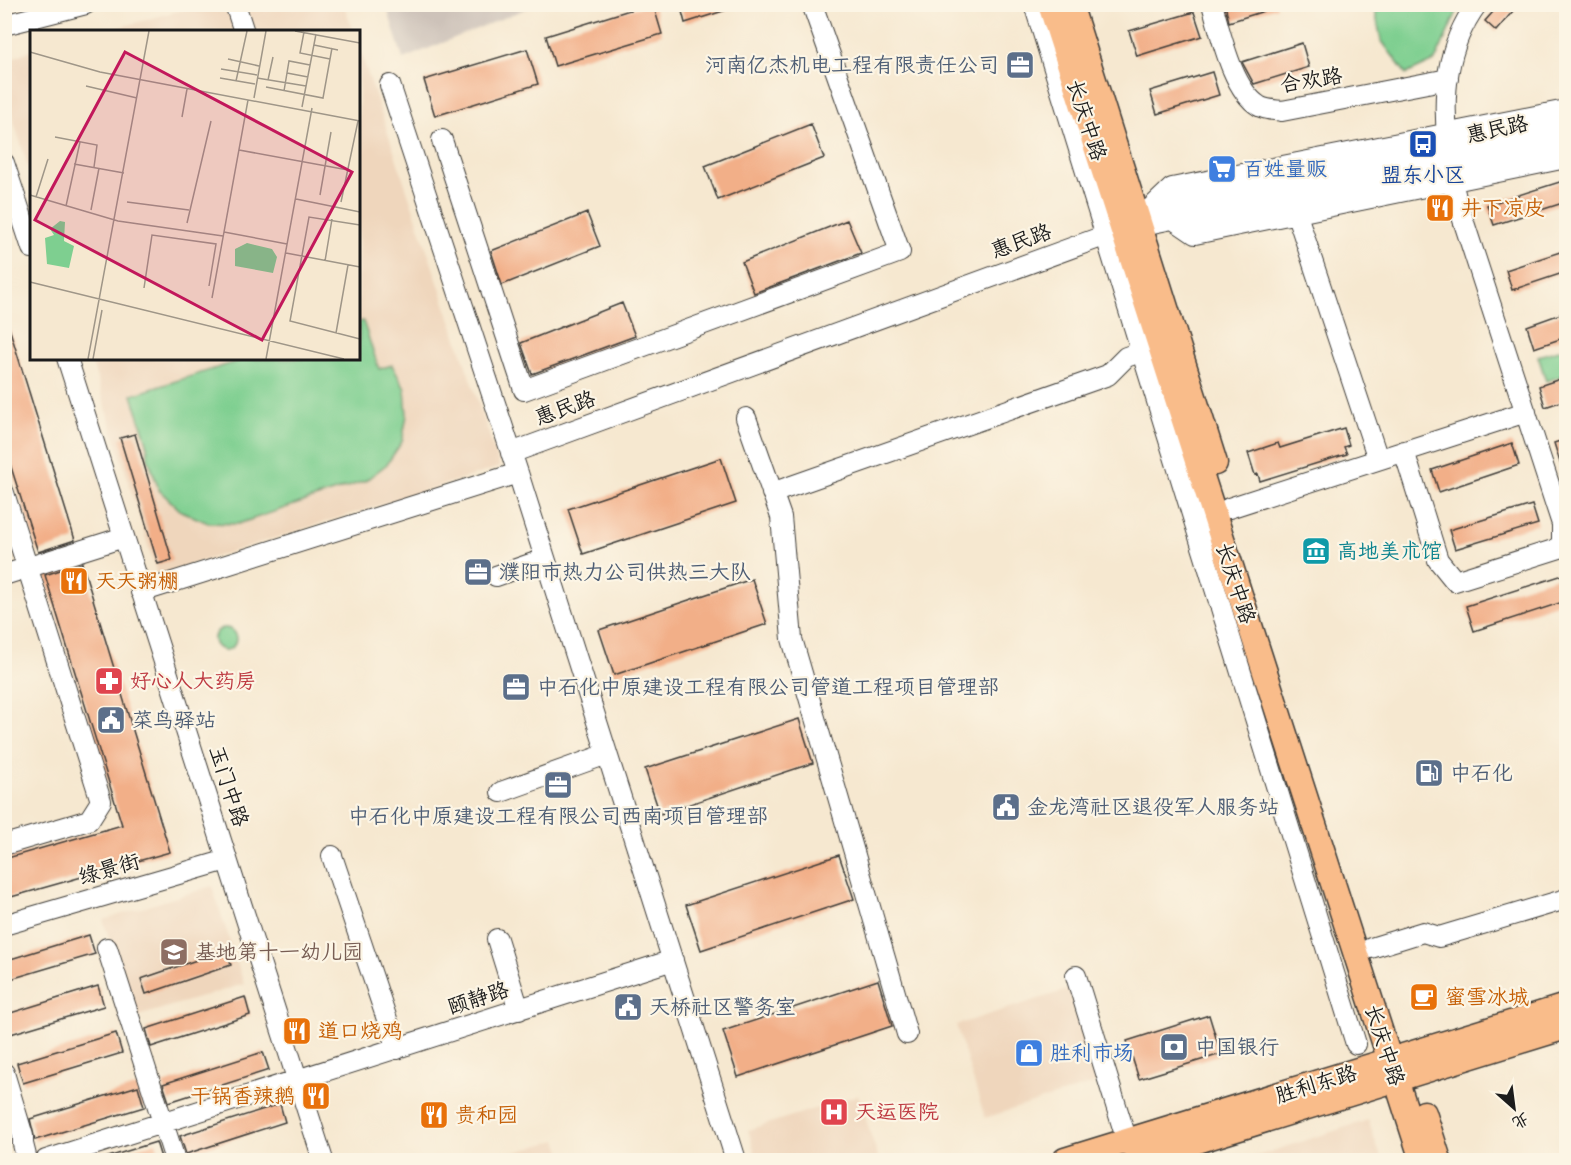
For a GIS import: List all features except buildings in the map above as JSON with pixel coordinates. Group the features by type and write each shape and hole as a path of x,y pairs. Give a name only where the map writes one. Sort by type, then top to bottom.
{"main road":[{"name":"长庆中路","path":"1050,4 1129,222"},
{"name":"长庆中路","path":"1070,4 1129,222 1151,349 1401,1069 1439,1161"},
{"name":"长庆中路","path":"1151,349 1229,508 1371,948 1422,1161"},
{"name":"胜利东路","path":"1401,1069 1566,1006"},
{"name":"胜利东路","path":"1065,1161 1132,1151 1401,1069 1566,1027"}],"street":[{"path":"4,26 86,4"},
{"path":"235,4 243,30"},
{"path":"442,140 524,390 900,252 812,4"},
{"path":"1034,4 1129,222"},
{"name":"合欢路","path":"1212,4 1233,71 1246,96 1261,107 1282,111 1448,79"},
{"path":"1404,451 1438,560 1455,581 1561,548 1562,524 1455,198 1445,105 1453,46 1477,4"},
{"path":"390,85 512,453 736,1161"},
{"path":"1173,219 1195,234 1296,212 1449,157 1566,110"},
{"name":"惠民路","path":"1129,222 1173,219 1449,157 1566,125"},
{"name":"惠民路","path":"512,453 1129,222 1449,157 1566,139"},
{"path":"1449,157 1566,158"},
{"path":"4,163 30,242"},
{"path":"1296,212 1378,459"},
{"path":"772,494 1108,375 1151,349 1356,1044"},
{"name":"玉门中路","path":"68,360 323,1161"},
{"path":"1229,508 1526,412"},
{"path":"746,418 781,517 792,639 908,1034"},
{"path":"141,592 518,473"},
{"path":"4,494 101,801 89,820 4,845"},
{"path":"4,574 124,537"},
{"path":"496,576 545,559"},
{"path":"501,792 607,754"},
{"path":"332,856 397,1049"},
{"name":"绿景街","path":"4,925 227,860"},
{"path":"1371,948 1423,932 1439,937 1566,899"},
{"path":"497,939 519,1010"},
{"path":"107,948 175,1161"},
{"name":"颐静路","path":"46,1161 673,960"},
{"path":"1076,976 1132,1151"},
{"path":"4,1073 27,1161"}],"shaded area":[{"path":"222,4 344,5 353,30 109,30 197,6 214,7"},
{"path":"386,4 535,5 403,59"},
{"path":"360,50 500,467 157,575 91,360 360,360"},
{"path":"30,51 30,173 4,90 5,70 13,58"},
{"name":"基地第十一幼儿园","path":"212,886 244,984 135,1017 103,920"},
{"name":"胜利市场","path":"1073,988 1103,1081 985,1118 956,1025"},
{"name":"天运医院","path":"858,1095 879,1160 757,1160 748,1130"},
{"path":"1368,1120 1382,1160 1245,1160"},
{"path":"557,1140 564,1160 490,1160"}],"green space":[{"path":"1374,4 1460,5 1435,61 1406,74 1381,40"},
{"path":"363,321 379,369 392,365 405,389 407,415 402,442 387,464 365,481 238,524 208,523 181,511 159,490 148,458 147,443 132,395 242,360 360,360 360,322"},
{"path":"1566,348 1566,375 1546,381 1538,356"},
{"path":"225,628 233,631 236,639 233,647 225,650 217,647 214,639 217,631"}],"place":[{"name":"河南亿杰机电工程有限责任公司","path":"1020,65"},
{"name":"盟东小区","path":"1423,144"},
{"name":"百姓量贩","path":"1222,169"},
{"name":"井下凉皮","path":"1440,208"},
{"name":"高地美术馆","path":"1316,551"},
{"name":"濮阳市热力公司供热三大队","path":"478,572"},
{"name":"天天粥棚","path":"74,581"},
{"name":"好心人大药房","path":"109,681"},
{"name":"中石化中原建设工程有限公司管道工程项目管理部","path":"516,687"},
{"name":"菜鸟驿站","path":"111,720"},
{"name":"中石化","path":"1429,773"},
{"name":"中石化中原建设工程有限公司西南项目管理部","path":"558,785"},
{"name":"金龙湾社区退役军人服务站","path":"1006,807"},
{"name":"基地第十一幼儿园","path":"174,952"},
{"name":"蜜雪冰城","path":"1424,997"},
{"name":"天桥社区警务室","path":"628,1007"},
{"name":"道口烧鸡","path":"297,1031"},
{"name":"中国银行","path":"1174,1047"},
{"name":"胜利市场","path":"1029,1053"},
{"name":"干锅香辣鹅","path":"316,1096"},
{"name":"天运医院","path":"834,1112"},
{"name":"贵和园","path":"434,1115"}]}
